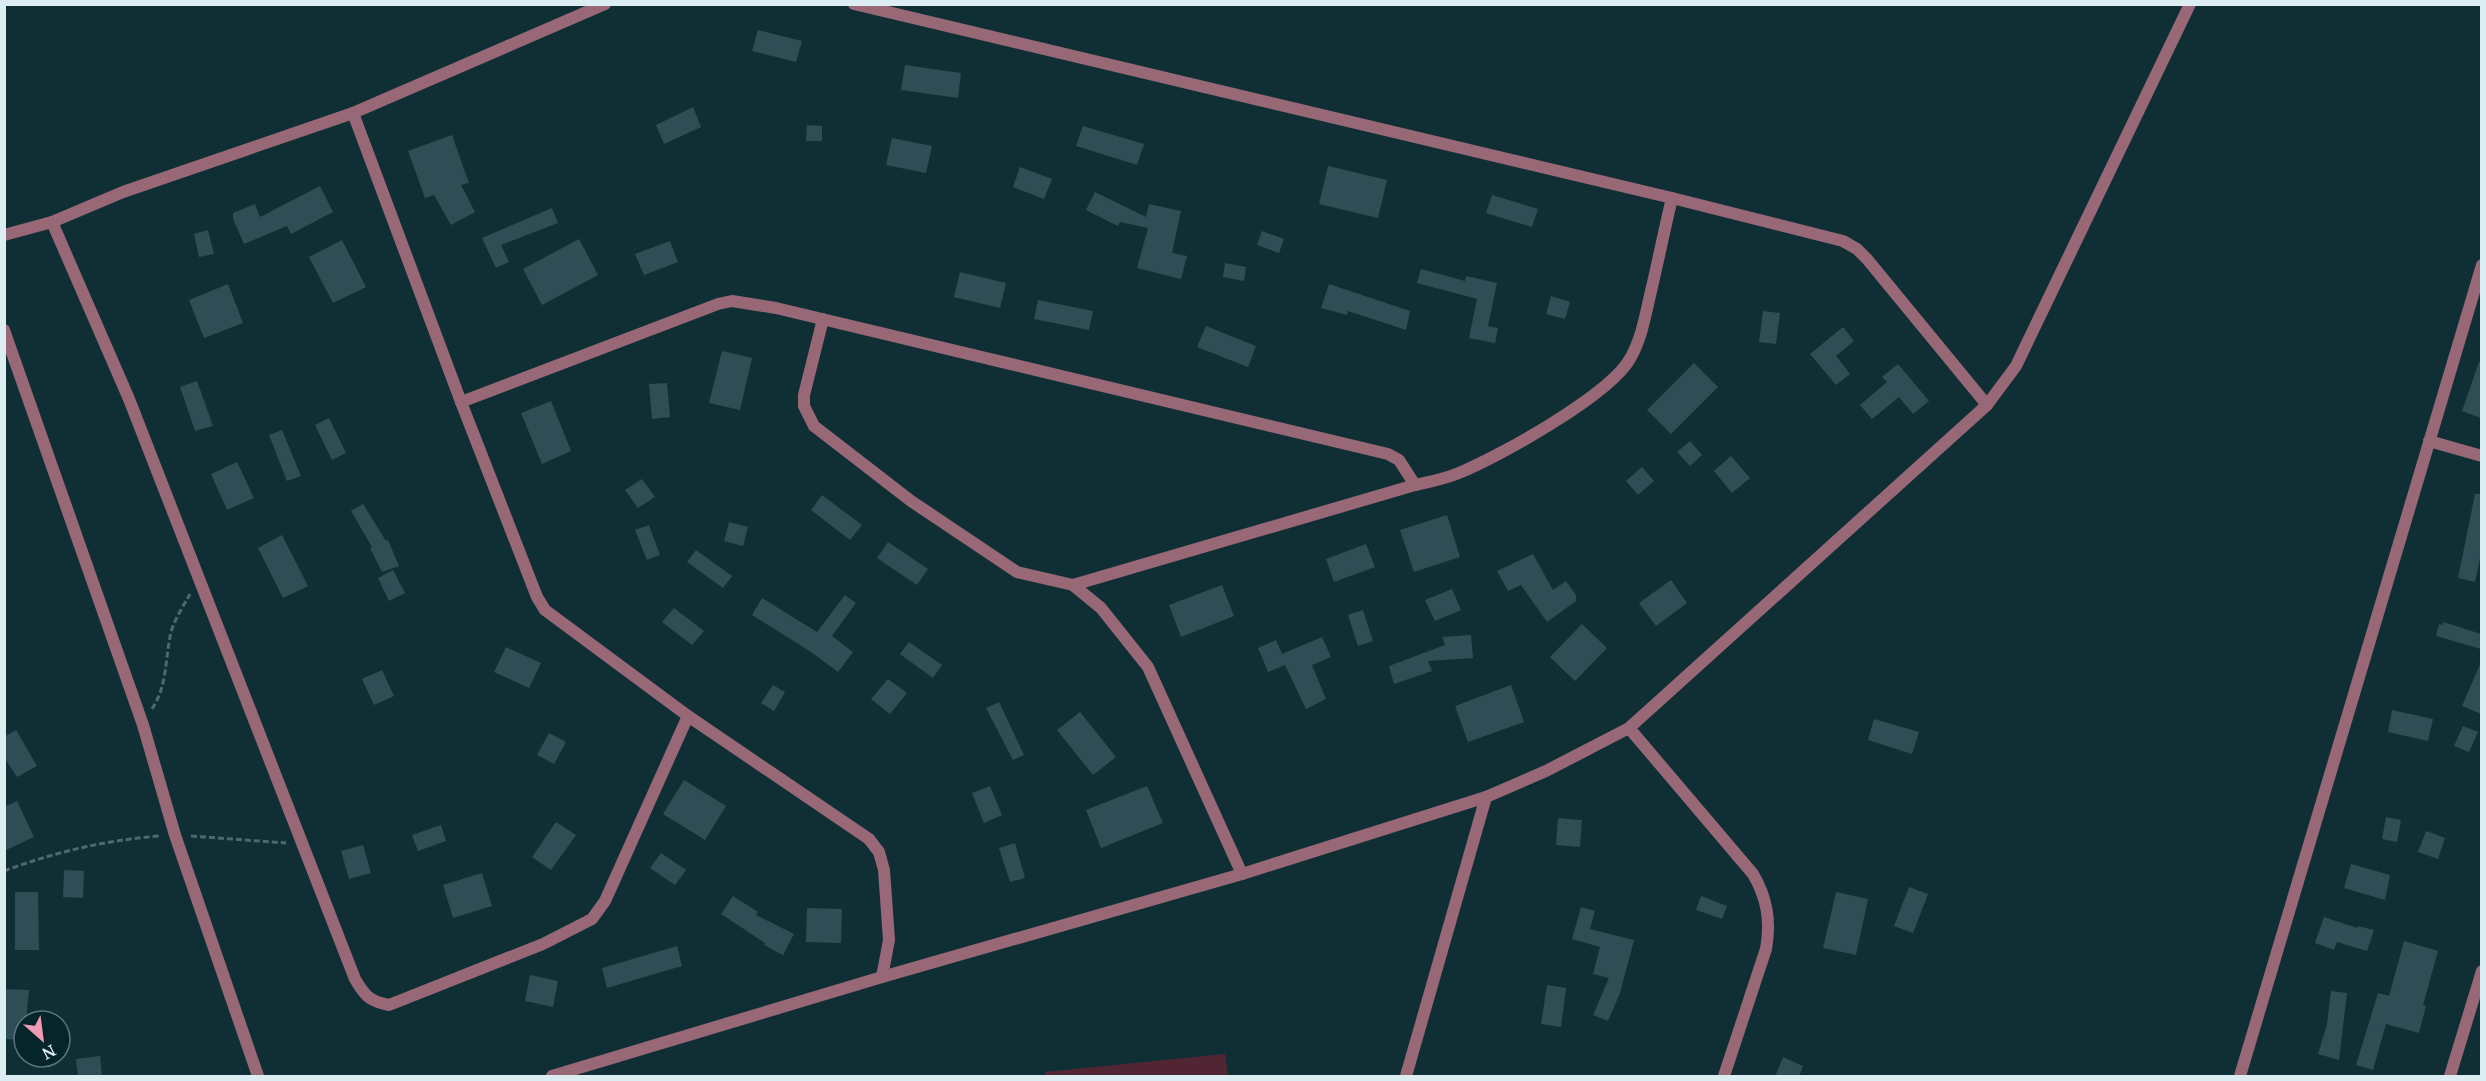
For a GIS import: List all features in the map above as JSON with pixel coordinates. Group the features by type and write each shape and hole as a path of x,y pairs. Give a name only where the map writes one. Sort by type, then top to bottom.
{"street":[{"path":"4,236 52,222 123,192 353,113 605,4"},
{"path":"854,4 1672,198 1843,241 1857,249 1987,405"},
{"path":"552,1077 882,976 1242,874 1486,797 1546,771 1629,728 1987,405 2016,366 2190,4"},
{"path":"353,113 537,597 545,610 688,716 869,839 879,852 884,870 889,940 882,976"},
{"path":"1073,585 1415,485 1436,481 1460,473 1541,430 1617,376 1630,359 1641,334 1672,198"},
{"path":"52,222 129,399 355,979 364,996 389,1005 543,944 592,919 605,901 688,716"},
{"path":"2240,1077 2481,265"},
{"path":"462,402 718,304 732,301 752,303 823,319 1388,454 1399,460 1415,485"},
{"path":"823,319 804,395 804,406 814,426 911,501 1017,572 1073,585 1101,608 1148,667 1242,874"},
{"path":"4,330 143,724 175,835 258,1077"},
{"path":"2429,441 2481,456"},
{"path":"1629,728 1753,874 1764,894 1769,932 1766,949 1724,1077"},
{"path":"1406,1077 1486,797"},
{"path":"2450,1077 2481,970"}],"path":[{"path":"143,724 160,696 170,634 200,577"},
{"path":"4,871 56,853 110,841 175,835 303,843"}],"shaded area":[{"path":"1225,1054 1228,1076 1046,1076 1045,1072"}],"building":[{"path":"758,30 802,41 796,62 752,51"},
{"path":"905,65 961,73 958,98 901,90"},
{"path":"693,107 701,127 664,144 656,125"},
{"path":"807,125 822,126 822,141 806,141"},
{"path":"1083,126 1144,144 1137,165 1076,146"},
{"path":"452,135 469,183 461,185 475,212 451,225 434,195 425,198 408,151"},
{"path":"892,138 932,146 926,173 886,165"},
{"path":"1328,166 1387,180 1378,218 1319,204"},
{"path":"1020,167 1052,179 1044,199 1013,187"},
{"path":"320,186 333,212 291,234 287,226 244,244 233,219 233,213 255,204 260,217"},
{"path":"1095,192 1146,217 1149,204 1181,211 1172,253 1187,256 1181,279 1137,268 1148,228 1120,222 1118,226 1086,210"},
{"path":"1492,195 1538,209 1532,227 1486,213"},
{"path":"552,208 558,223 501,245 509,262 496,268 482,238"},
{"path":"208,230 214,254 199,257 194,234"},
{"path":"1262,231 1284,239 1279,253 1257,245"},
{"path":"579,239 598,275 542,305 523,269"},
{"path":"342,240 366,287 333,303 309,257"},
{"path":"670,241 678,262 644,275 635,254"},
{"path":"1225,263 1246,267 1244,281 1223,277"},
{"path":"1421,269 1465,281 1466,276 1497,283 1488,326 1498,328 1495,343 1469,338 1477,299 1417,283"},
{"path":"960,272 1006,283 1000,308 954,297"},
{"path":"228,284 243,323 204,338 189,300"},
{"path":"1329,284 1410,311 1406,330 1348,311 1347,315 1321,308"},
{"path":"1551,296 1570,302 1565,319 1546,314"},
{"path":"1038,300 1093,311 1089,330 1034,319"},
{"path":"1763,311 1780,313 1776,344 1759,342"},
{"path":"1206,326 1256,346 1248,367 1197,347"},
{"path":"1843,327 1854,341 1836,356 1850,374 1836,385 1810,354"},
{"path":"722,351 752,358 740,410 709,403"},
{"path":"2479,362 2481,362 2481,418 2462,411"},
{"path":"1694,363 1718,387 1671,434 1647,410"},
{"path":"1898,364 1929,401 1913,414 1899,397 1872,419 1860,405 1887,382 1882,377"},
{"path":"197,381 213,426 195,431 180,387"},
{"path":"667,383 670,417 652,419 649,384"},
{"path":"551,401 571,451 542,464 521,413"},
{"path":"329,418 346,453 332,460 315,425"},
{"path":"282,430 301,476 287,481 269,435"},
{"path":"1690,441 1702,455 1690,466 1677,452"},
{"path":"1731,456 1750,478 1732,493 1714,471"},
{"path":"237,462 254,498 227,510 211,474"},
{"path":"1642,467 1654,481 1638,495 1626,481"},
{"path":"642,479 655,497 638,508 625,490"},
{"path":"2475,494 2481,494 2481,554 2475,582 2458,578"},
{"path":"822,495 862,525 850,540 811,510"},
{"path":"363,504 386,541 388,540 399,566 382,572 370,548 372,547 351,511"},
{"path":"1447,515 1460,557 1414,572 1400,530"},
{"path":"729,522 748,527 743,546 724,541"},
{"path":"649,525 660,555 647,560 635,530"},
{"path":"282,535 308,586 283,598 258,548"},
{"path":"888,542 928,569 917,585 877,558"},
{"path":"1366,544 1375,567 1334,582 1326,559"},
{"path":"696,550 732,576 723,588 687,562"},
{"path":"1533,554 1553,590 1566,581 1576,595 1576,601 1547,622 1521,585 1508,591 1497,571"},
{"path":"393,570 405,593 389,601 378,578"},
{"path":"1671,580 1687,603 1656,626 1639,603"},
{"path":"1222,585 1234,616 1181,637 1169,605"},
{"path":"1452,589 1461,610 1435,621 1425,600"},
{"path":"845,595 856,603 832,636 853,652 838,672 752,615 762,598 817,632"},
{"path":"674,608 704,631 692,645 662,622"},
{"path":"1363,610 1373,641 1358,646 1348,615"},
{"path":"2443,622 2481,634 2481,649 2436,636 2439,624 2443,625"},
{"path":"1582,624 1607,648 1575,681 1550,657"},
{"path":"1471,635 1473,658 1428,661 1432,671 1394,684 1389,666 1445,645 1442,637"},
{"path":"1322,637 1331,657 1312,665 1326,699 1306,709 1285,665 1268,672 1258,648 1276,640 1282,654"},
{"path":"909,642 942,665 933,678 900,654"},
{"path":"506,647 541,663 529,688 494,672"},
{"path":"2481,662 2481,714 2462,706"},
{"path":"382,670 394,696 374,705 362,679"},
{"path":"888,679 907,693 890,714 871,699"},
{"path":"773,685 785,692 774,711 761,703"},
{"path":"1511,685 1524,722 1468,742 1455,706"},
{"path":"999,702 1024,755 1013,760 986,708"},
{"path":"2392,710 2433,719 2428,741 2388,732"},
{"path":"1080,712 1116,757 1093,775 1057,730"},
{"path":"1874,719 1919,732 1912,754 1868,740"},
{"path":"2463,726 2478,732 2469,752 2454,746"},
{"path":"16,730 37,766 17,777 4,757 4,737"},
{"path":"549,733 566,742 554,764 537,755"},
{"path":"684,780 726,806 705,840 663,814"},
{"path":"990,786 1002,815 984,823 972,793"},
{"path":"1147,786 1163,823 1101,848 1086,810"},
{"path":"17,801 34,837 4,851 4,807"},
{"path":"2386,817 2401,820 2397,842 2382,839"},
{"path":"1558,818 1582,820 1580,847 1556,845"},
{"path":"556,822 576,835 551,870 532,857"},
{"path":"441,825 446,841 418,851 412,835"},
{"path":"2426,831 2445,838 2438,859 2418,852"},
{"path":"1015,843 1025,878 1010,882 999,848"},
{"path":"363,845 371,873 349,879 341,851"},
{"path":"661,853 686,870 675,885 650,868"},
{"path":"2351,864 2390,875 2385,900 2344,888"},
{"path":"64,870 84,871 83,898 63,897"},
{"path":"482,873 492,906 453,918 443,885"},
{"path":"1909,887 1928,894 1913,933 1894,926"},
{"path":"15,892 38,892 39,950 15,950"},
{"path":"1836,892 1868,899 1856,955 1823,948"},
{"path":"733,896 758,912 756,915 794,934 783,955 764,945 765,943 721,914"},
{"path":"1701,896 1727,906 1722,919 1696,910"},
{"path":"1581,907 1595,911 1590,929 1634,940 1620,993 1608,1021 1593,1015 1609,978 1593,974 1600,947 1572,939"},
{"path":"807,908 842,909 841,943 806,942"},
{"path":"2324,917 2357,928 2358,926 2374,930 2367,951 2337,942 2334,950 2315,943"},
{"path":"2404,941 2438,951 2423,1005 2426,1006 2419,1033 2386,1024 2373,1070 2356,1065 2378,993 2389,996"},
{"path":"677,946 682,966 607,988 602,968"},
{"path":"530,975 558,981 553,1007 525,1001"},
{"path":"1547,985 1566,988 1561,1027 1541,1024"},
{"path":"4,989 29,990 27,1009 12,1009 12,1039 4,1039"},
{"path":"2331,991 2347,993 2339,1060 2318,1054 2327,1024"},
{"path":"100,1056 102,1077 78,1077 76,1059"},
{"path":"1783,1057 1803,1066 1799,1077 1775,1077"}]}
